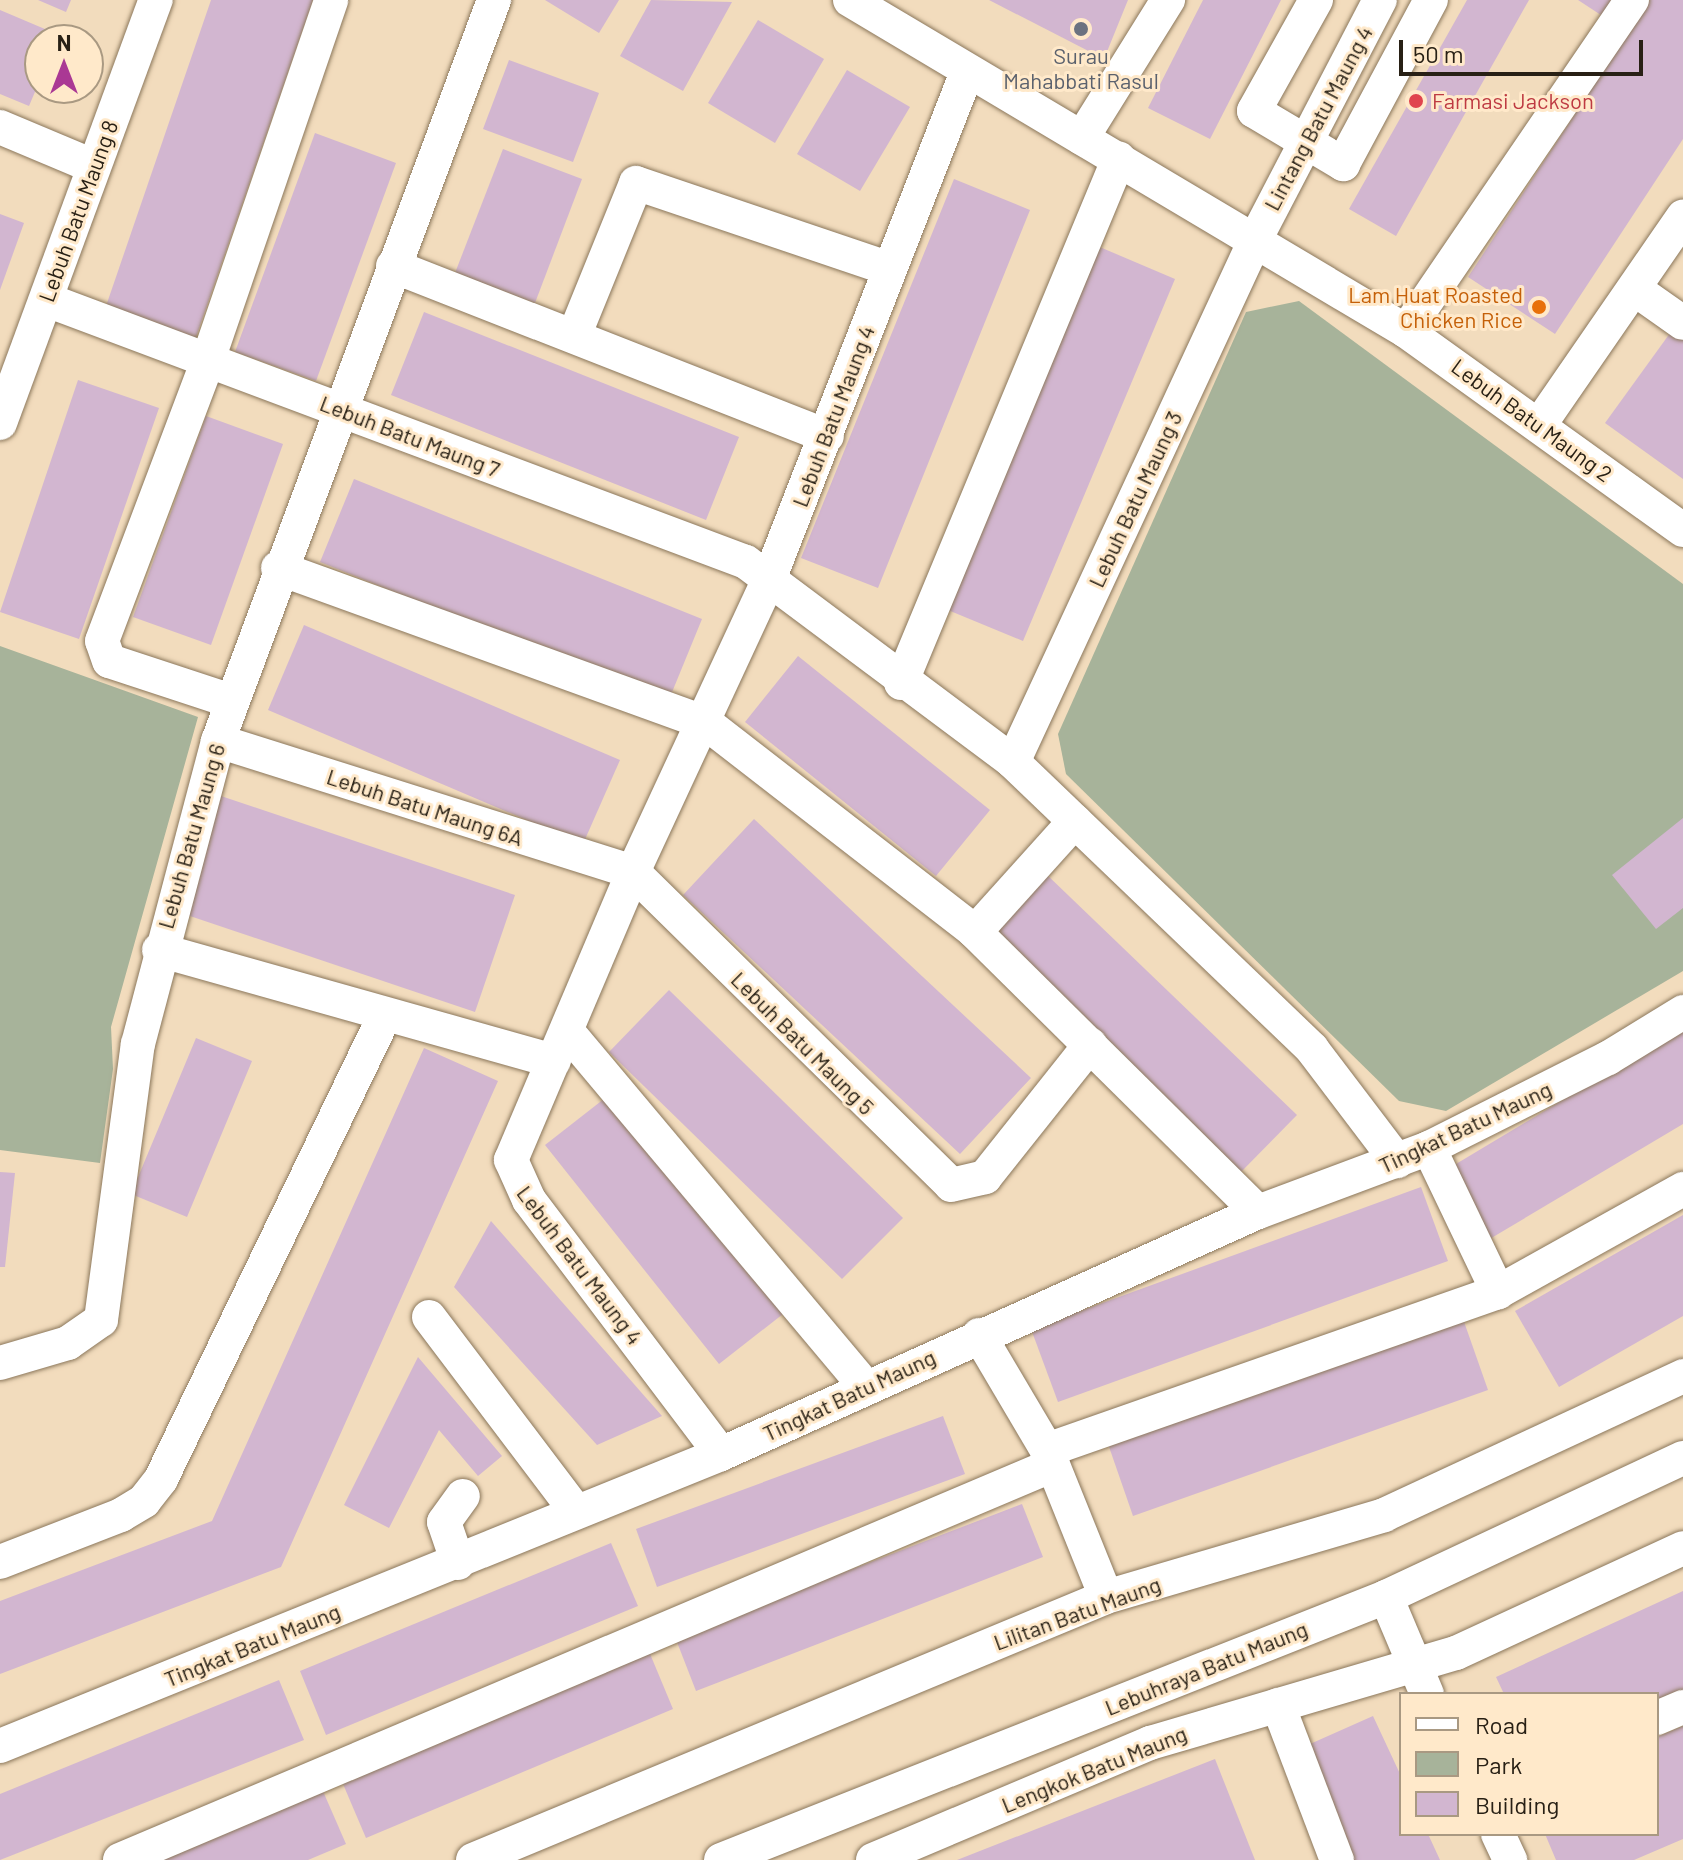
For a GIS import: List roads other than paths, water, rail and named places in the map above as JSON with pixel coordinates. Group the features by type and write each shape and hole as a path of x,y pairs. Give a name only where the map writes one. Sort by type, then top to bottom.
{"street":[{"name":"Lebuh Batu Maung 8","path":"0,423 156,0"},
{"path":"231,701 109,661 101,652 208,360 331,0"},
{"name":"Lebuh Batu Maung 6","path":"0,1363 68,1343 101,1320 138,1044 159,950 218,741 278,568 494,0"},
{"path":"850,0 967,72 1257,236"},
{"path":"1082,138 1168,0"},
{"path":"1316,0 1254,111 1343,164 1431,0"},
{"name":"Lintang Batu Maung 4","path":"1257,236 1380,0"},
{"path":"1406,331 1632,0"},
{"name":"Lebuh Batu Maung 4","path":"721,1454 516,1179 515,1143 560,1046 633,872 706,723 770,577 967,72"},
{"path":"0,127 93,166"},
{"path":"901,683 1119,158"},
{"path":"574,336 636,183 890,269"},
{"path":"1540,424 1636,290 1683,217"},
{"name":"Lebuh Batu Maung 2","path":"1257,236 1406,331 1540,424 1683,530"},
{"name":"Lebuh Batu Maung 3","path":"1013,762 1257,236"},
{"path":"393,266 827,436"},
{"path":"1636,290 1683,323"},
{"name":"Lebuh Batu Maung 7","path":"47,300 746,562 770,577"},
{"path":"278,568 706,723 975,932 1258,1212"},
{"path":"770,577 901,683 1013,762 1312,1049 1397,1161"},
{"name":"Lebuh Batu Maung 6A","path":"218,741 633,872"},
{"path":"975,932 1075,821"},
{"name":"Lebuh Batu Maung 5","path":"633,872 936,1175 969,1185 985,1177 1090,1045"},
{"path":"159,950 385,1015 560,1046 867,1388"},
{"name":"Tingkat Batu Maung","path":"0,1746 458,1563 575,1510 721,1454 979,1335 1258,1212 1429,1148 1608,1058 1683,1012"},
{"path":"0,1562 121,1515 144,1501 161,1479 385,1015"},
{"path":"1429,1148 1498,1292"},
{"path":"120,1860 1050,1458 1498,1292 1683,1189"},
{"path":"429,1317 575,1510"},
{"path":"979,1335 1050,1458 1106,1597"},
{"name":"Lilitan Batu Maung","path":"473,1860 1106,1597 1384,1515 1683,1376"},
{"name":"Lebuhraya Batu Maung","path":"721,1860 1386,1597 1683,1458"},
{"path":"458,1563 444,1522 463,1496"},
{"name":"Lengkok Batu Maung","path":"873,1860 1150,1743 1278,1705 1420,1681 1683,1548"},
{"path":"1386,1597 1420,1681"},
{"path":"1278,1705 1337,1860"},
{"path":"1659,1717 1683,1707"},
{"path":"912,1860 1144,1767"},
{"path":"1499,1836 1510,1860"}],"place":[{"name":"Surau Mahabbati Rasul","path":"1081,29"},
{"name":"Farmasi Jackson","path":"1416,101"},
{"name":"Lam Huat Roasted Chicken Rice","path":"1539,307"}]}
